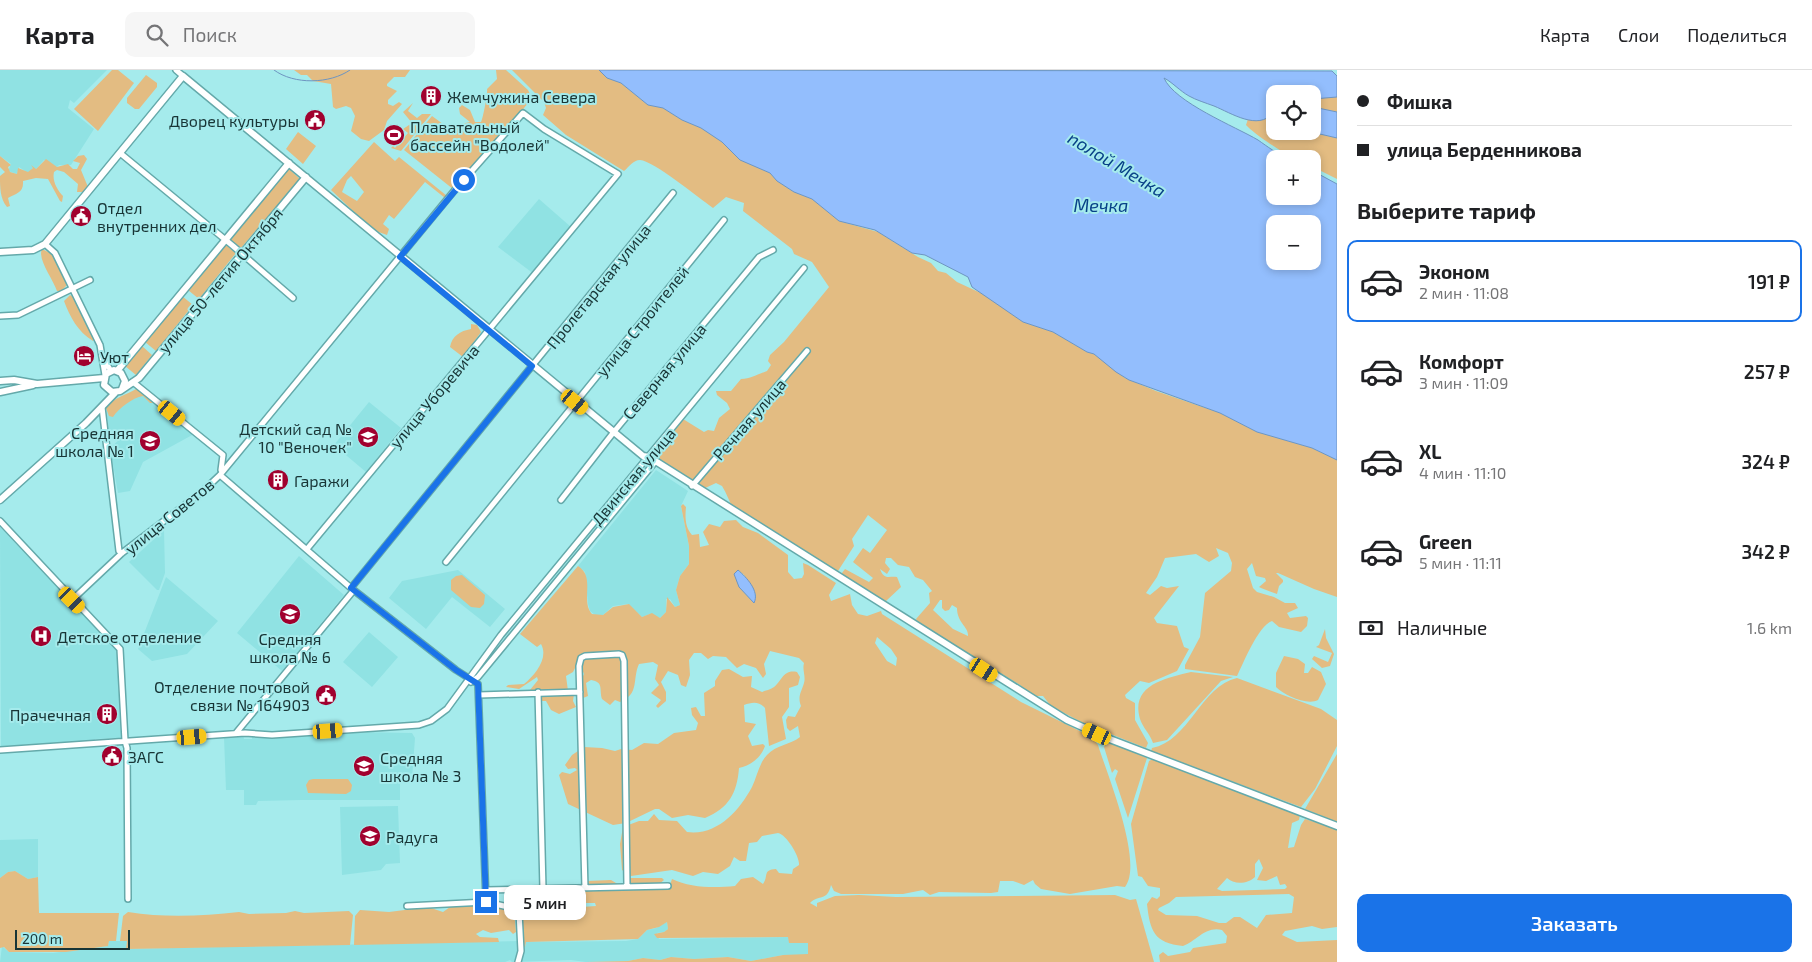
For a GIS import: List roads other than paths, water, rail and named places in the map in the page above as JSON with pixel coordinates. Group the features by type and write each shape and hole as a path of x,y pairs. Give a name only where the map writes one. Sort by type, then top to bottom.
{"main road":[{"path":"0,252 33,250 45,244 183,76 575,402 643,456 650,457 692,486 1016,690 1067,720 1107,738 1337,826"},
{"name":"улица 50-летия Октября","path":"104,381 117,372 289,163"},
{"name":"улица 50-летия Октября","path":"0,500 119,391 139,378 306,177"},
{"path":"117,372 133,382"},
{"path":"0,392 37,384 89,379 104,381 119,391 125,381 117,372"},
{"path":"0,382 14,380 37,384"},
{"path":"102,407 106,398 104,381"}],"street":[{"path":"176,70 183,76"},
{"name":"улица Советов","path":"72,600 122,553 203,491 220,475 400,257 523,113 544,130 618,174"},
{"path":"120,153 242,253 293,298"},
{"name":"улица Уборевича","path":"307,549 618,174"},
{"name":"Пролетарская улица","path":"236,733 673,193"},
{"name":"улица Строителей","path":"446,562 724,220"},
{"path":"45,244 54,253 100,345 104,381"},
{"name":"Северная улица","path":"561,500 613,433 759,257 774,250"},
{"name":"Двинская улица","path":"472,679 507,628 804,268"},
{"path":"0,316 18,315 90,280"},
{"name":"Речная улица","path":"692,486 807,351"},
{"path":"101,356 117,372"},
{"path":"133,382 223,455 233,458"},
{"path":"102,407 119,551 122,553"},
{"path":"223,455 220,475 353,589 456,670 478,684 486,902"},
{"name":"Двинская улица","path":"125,742 236,733 272,735 419,725 431,721 442,714 656,462"},
{"path":"0,522 120,649 125,742 128,748 128,899"},
{"path":"585,888 579,666 581,658 594,655 622,655 627,887"},
{"path":"538,692 542,888"},
{"path":"479,695 580,692"},
{"path":"244,723 245,733"},
{"path":"0,750 125,742"},
{"path":"487,890 668,886"},
{"path":"407,906 486,902 516,909 519,912 520,951 518,962"}],"water":[{"name":"Мечка","path":"599,70 1332,71 1337,76 1337,97 1321,98 1321,85 1266,85 1266,118 1252,121 1192,97 1164,78 1170,87 1192,105 1273,150 1266,150 1266,205 1321,205 1321,175 1337,184 1337,460 1312,448 1257,432 1220,413 1129,380 1094,354 1087,352 1053,332 1023,322 972,287 968,277 925,255 912,253 875,230 839,221 812,199 794,192 777,181 770,173 740,160 722,142 701,128 682,120 663,108 648,105 621,83 607,78"},
{"name":"Мечка","path":"1321,109 1337,112 1337,138 1321,134"},
{"path":"738,570 754,589 754,603 739,587 734,574"}],"waterway":[{"path":"274,70 292,78 312,81 332,78 350,70"}],"place":[{"name":"Жемчужина Севера","path":"431,96"},
{"name":"Дворец культуры","path":"315,120"},
{"name":"Плавательный бассейн \"Водолей\"","path":"394,135"},
{"name":"Отдел внутренних дел","path":"81,216"},
{"name":"Уют","path":"84,356"},
{"name":"Детский сад № 10 \"Веночек\"","path":"368,437"},
{"name":"Средняя школа № 1","path":"150,441"},
{"name":"Гаражи","path":"278,480"},
{"name":"Средняя школа № 6","path":"290,614"},
{"name":"Детское отделение","path":"41,636"},
{"name":"Отделение почтовой связи № 164903","path":"326,695"},
{"name":"Прачечная","path":"107,714"},
{"name":"ЗАГС","path":"112,756"},
{"name":"Средняя школа № 3","path":"364,766"},
{"name":"Радуга","path":"370,836"}],"water label":[{"name":"полой Мечка","path":"1117,164"}]}
